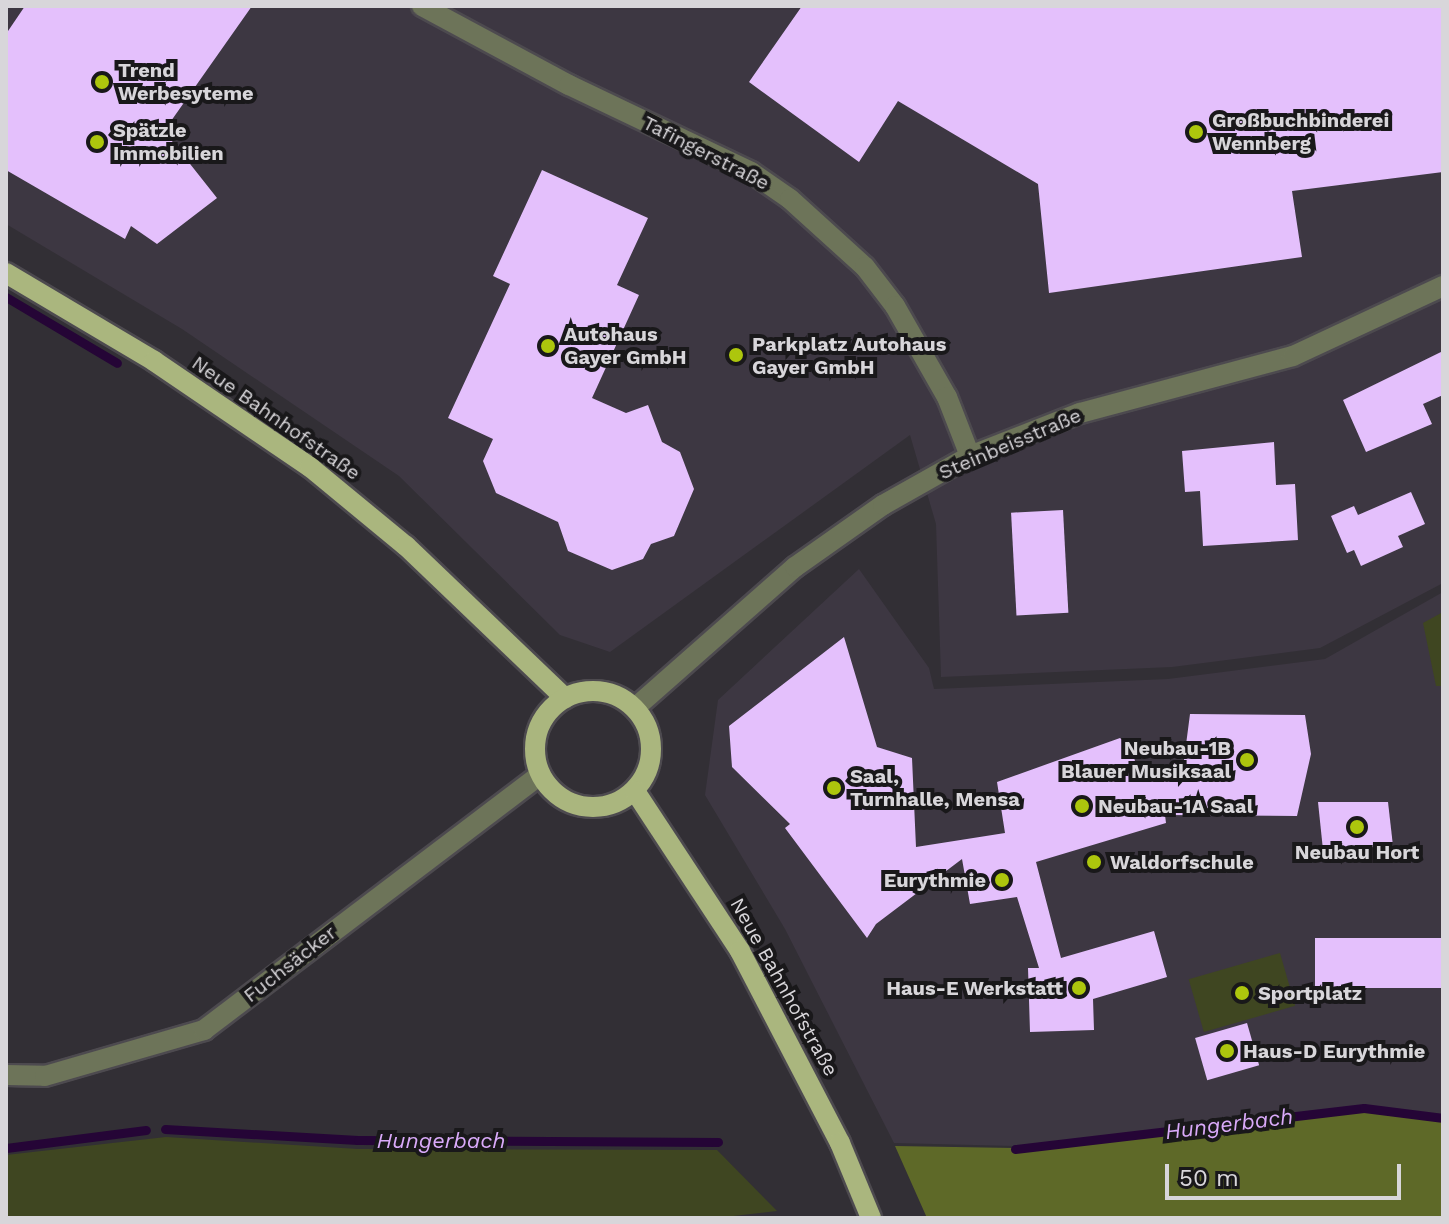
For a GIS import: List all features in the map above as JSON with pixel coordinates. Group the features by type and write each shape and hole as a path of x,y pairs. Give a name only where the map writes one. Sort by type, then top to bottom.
{"main road":[{"name":"Neue Bahnhofstraße","path":"6,273 154,361 310,467 406,546 565,698"},
{"path":"601,691 635,708 652,749 635,791 595,808 554,793 540,775 537,732 565,698 601,691"},
{"name":"Neue Bahnhofstraße","path":"635,791 740,951 840,1143 871,1218"}],"street":[{"name":"Tafingerstraße","path":"422,6 569,85 751,172 790,199 865,267 895,306 947,397 970,456"},
{"name":"Steinbeisstraße","path":"635,708 795,567 883,505 970,456 1080,413 1293,356 1443,286"},
{"name":"Fuchsäcker","path":"6,1075 45,1076 204,1030 540,775"}],"shaded area":[{"path":"6,6 1443,6 1443,583 1320,648 1172,667 941,677 936,524 910,435 610,652 560,635 399,476 182,329 6,224"},
{"name":"Waldorfschule","path":"859,569 929,668 934,689 1168,679 1325,659 1443,592 1443,1116 1365,1105 1015,1146 894,1143 785,929 705,795 718,700"}],"green space":[{"path":"1443,612 1443,686 1436,686 1423,623"},
{"name":"Sportplatz","path":"1280,953 1295,1006 1204,1032 1189,979"},
{"path":"1364,1107 1443,1117 1443,1218 927,1218 895,1146 1014,1148"},
{"path":"166,1137 358,1149 717,1150 777,1211 716,1218 6,1218 6,1155"}],"building":[{"name":"Trend Werbesyteme","path":"25,6 252,6 164,131 217,198 157,244 131,226 125,239 6,170 6,34"},
{"name":"Großbuchbinderei Wennberg","path":"802,6 1443,6 1443,172 1292,191 1302,257 1049,293 1038,184 898,101 859,162 749,82"},
{"name":"Autohaus Gayer GmbH","path":"542,170 648,218 617,285 639,295 592,398 626,413 648,405 662,442 680,452 694,489 674,536 651,544 643,559 612,570 568,551 558,522 496,493 483,461 493,439 448,418 510,284 493,276"},
{"path":"1443,351 1443,395 1423,404 1432,424 1366,452 1343,400"},
{"path":"1274,442 1276,485 1295,484 1298,540 1203,546 1200,491 1185,492 1182,451"},
{"path":"1411,492 1425,524 1398,536 1403,547 1361,566 1354,550 1347,553 1331,516 1354,506 1358,515"},
{"path":"1063,510 1068,613 1016,616 1011,513"},
{"path":"844,637 877,747 912,758 916,847 1005,833 997,782 1120,738 1131,747 1139,775 1184,760 1190,714 1305,715 1311,754 1297,816 1165,815 1166,823 1036,862 1061,958 1154,931 1167,977 1093,999 1094,1030 1030,1032 1028,968 1039,968 1017,897 970,904 962,859 876,924 867,938 785,828 790,824 732,767 729,726"},
{"name":"Neubau Hort","path":"1318,802 1388,802 1393,846 1323,850"},
{"path":"1315,938 1443,938 1443,988 1315,988"},
{"name":"Haus-D Eurythmie","path":"1247,1023 1259,1065 1207,1080 1195,1038"}],"waterway":[{"path":"6,297 117,363"},
{"name":"Hungerbach","path":"1015,1149 1364,1108 1443,1118"},
{"name":"Hungerbach","path":"165,1129 358,1140 718,1142"},
{"name":"Hungerbach","path":"6,1148 146,1130"}],"place":[{"name":"Trend Werbesyteme","path":"102,82"},
{"name":"Großbuchbinderei Wennberg","path":"1196,132"},
{"name":"Spätzle Immobilien","path":"97,142"},
{"name":"Autohaus Gayer GmbH","path":"548,346"},
{"name":"Parkplatz Autohaus Gayer GmbH","path":"736,355"},
{"name":"Neubau-1B Blauer Musiksaal","path":"1247,760"},
{"name":"Saal, Turnhalle, Mensa","path":"834,788"},
{"name":"Neubau-1A Saal","path":"1082,806"},
{"name":"Neubau Hort","path":"1357,827"},
{"name":"Waldorfschule","path":"1094,862"},
{"name":"Eurythmie","path":"1002,880"},
{"name":"Haus-E Werkstatt","path":"1079,988"},
{"name":"Sportplatz","path":"1242,993"},
{"name":"Haus-D Eurythmie","path":"1227,1051"}]}
